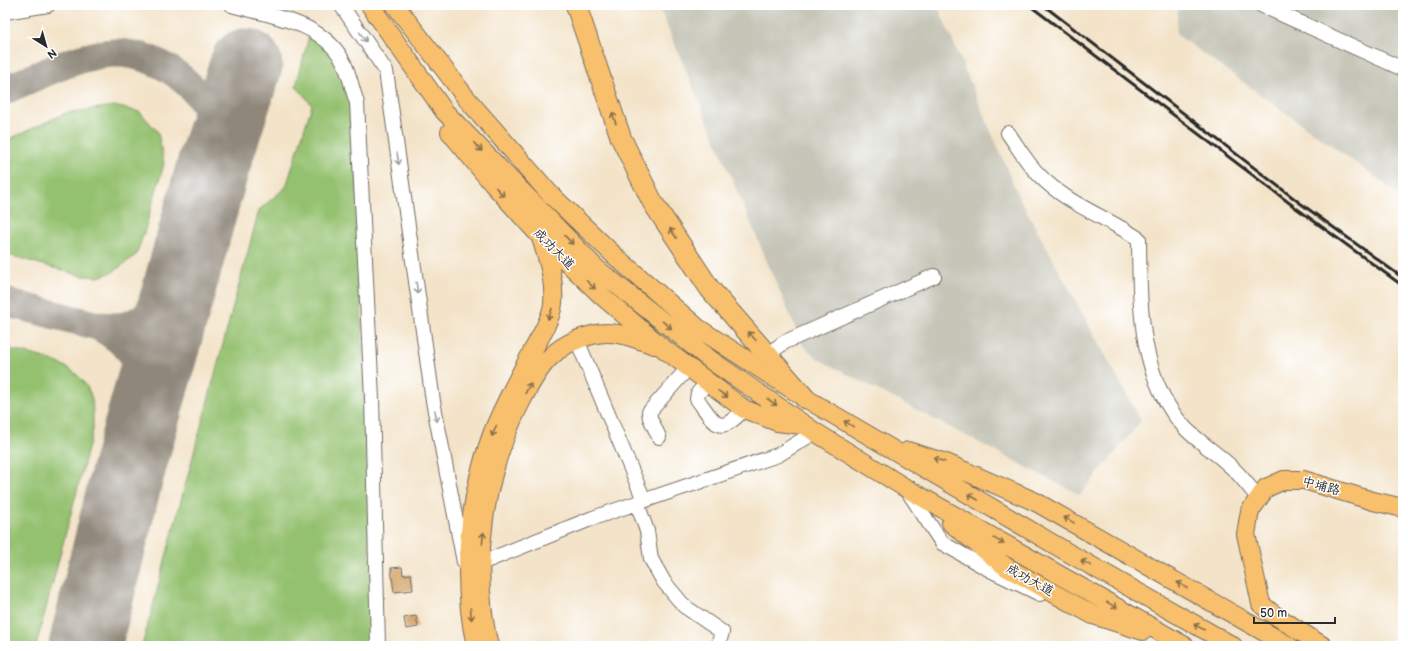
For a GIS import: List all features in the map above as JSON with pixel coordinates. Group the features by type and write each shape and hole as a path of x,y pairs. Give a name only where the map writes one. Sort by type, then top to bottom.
{"highway":[{"path":"576,5 621,138 653,203 710,289 805,398"}],"main road":[{"name":"成功大道","path":"361,5 392,35 411,78 432,111 492,183 540,236 602,296 664,349 707,383 744,409 777,422 810,429"},
{"path":"370,5 444,111 596,268 712,362 810,429 904,487 1181,644"},
{"path":"395,5 472,105 550,194 605,247 698,328 805,398 1067,552 1233,646"},
{"path":"476,646 468,584 469,541 478,483 491,438 504,406 542,333 553,304 552,271 540,236"},
{"path":"489,646 480,583 482,542 490,486 503,442 516,412 536,374 548,357 568,344 593,334 621,333 664,349"},
{"path":"878,441 946,462 1021,495 1104,539 1289,646"},
{"name":"中埔路","path":"1261,604 1246,534 1250,511 1266,488 1274,483 1294,479 1304,480 1373,501 1403,508"},
{"name":"成功大道","path":"904,487 1006,567 1093,614 1181,644"},
{"path":"1226,610 1261,604 1273,614 1323,646"}],"street":[{"path":"5,12 48,5"},
{"path":"232,5 304,25 325,38 342,59 357,102 372,398 378,646"},
{"path":"341,5 386,70 433,401 468,584"},
{"path":"1261,5 1403,69"},
{"path":"1008,133 1032,167 1050,185 1071,201 1111,221 1139,239 1142,320 1149,360 1157,382 1175,415 1186,429 1228,464 1258,498"},
{"path":"768,354 785,342 934,276"},
{"path":"577,340 640,501 647,531 651,559 664,582 684,606 722,632 718,646"},
{"path":"659,437 650,418 649,412 688,368"},
{"path":"707,383 698,393 697,399 716,423 724,426 731,423 744,409"},
{"path":"481,563 640,501 778,455 810,429"}],"shaded area":[{"path":"658,5 931,5 940,11 1018,195 1141,421 1080,495 820,360 803,346"},
{"path":"1178,5 1403,5 1403,197 1176,34"}],"green space":[{"path":"310,32 338,60 357,125 357,181 373,646 142,646 259,210 286,187 312,105 296,86"},
{"path":"114,106 140,112 158,132 164,164 136,255 113,272 98,277 82,276 5,254 5,141 66,113"},
{"path":"5,348 41,357 65,366 84,382 90,393 93,406 93,430 36,646 5,646"}],"building":[{"path":"402,567 403,575 411,574 413,590 394,592 391,568"},
{"path":"416,616 418,627 406,629 404,618"}],"taxiway":[{"path":"5,90 87,57 113,53 132,55 150,60 167,68 183,79 207,108 214,125 217,144 215,166 192,247 179,280 165,299 153,310 134,323 113,327 98,326 121,341 135,358 143,375 145,394 144,413 126,479"},
{"path":"5,302 98,326"}],"runway":[{"path":"85,646 126,479 214,163 246,65"}],"railway":[{"path":"1029,5 1296,208 1403,286"},
{"path":"1043,5 1300,203 1403,278"}]}
